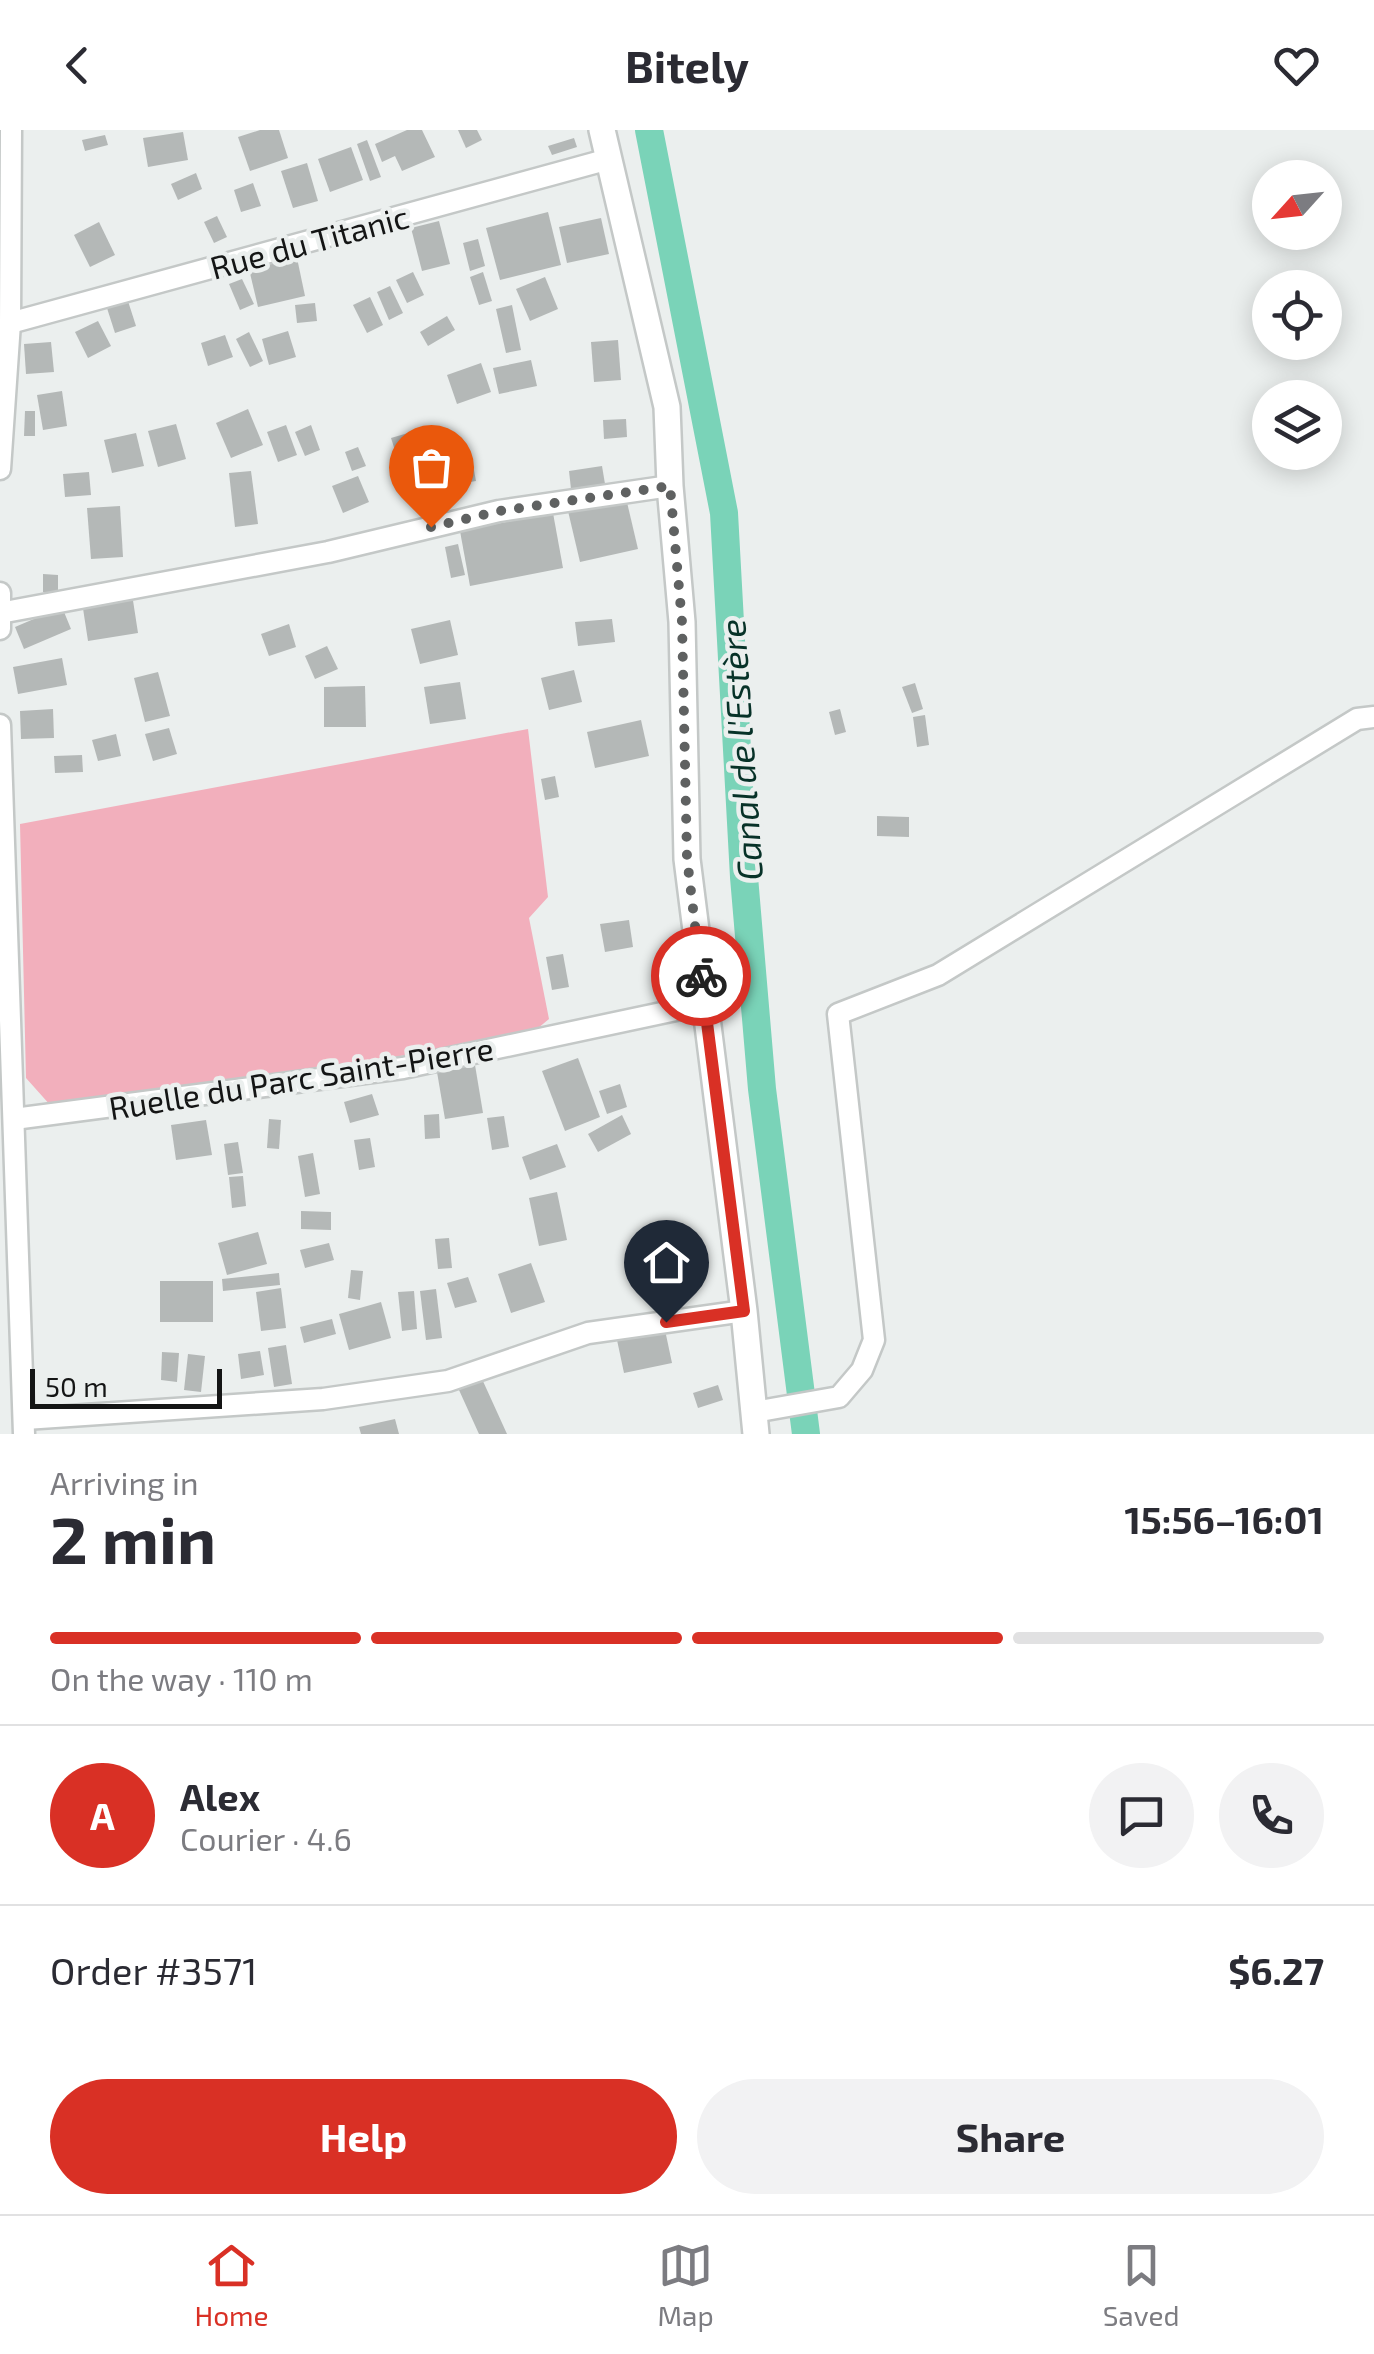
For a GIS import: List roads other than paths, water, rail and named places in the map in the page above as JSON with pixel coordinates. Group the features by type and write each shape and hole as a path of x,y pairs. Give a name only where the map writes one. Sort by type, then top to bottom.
{"street":[{"path":"0,468 10,323 11,130"},
{"path":"602,130 668,407 670,486 682,622 687,858 744,1311 754,1423 839,1397 862,1370 874,1340 838,1014 938,974 1358,719 1374,717"},
{"name":"Rue du Titanic","path":"10,323 609,159"},
{"path":"0,612 328,552 500,511 670,486"},
{"path":"0,725 25,1427 323,1400 448,1381 588,1333 744,1311"},
{"name":"Ruelle du Parc Saint-Pierre","path":"14,1119 403,1068 704,1004"}],"waterway":[{"name":"Canal de l'Estère","path":"649,130 724,513 744,877 762,1089 806,1434"}]}
